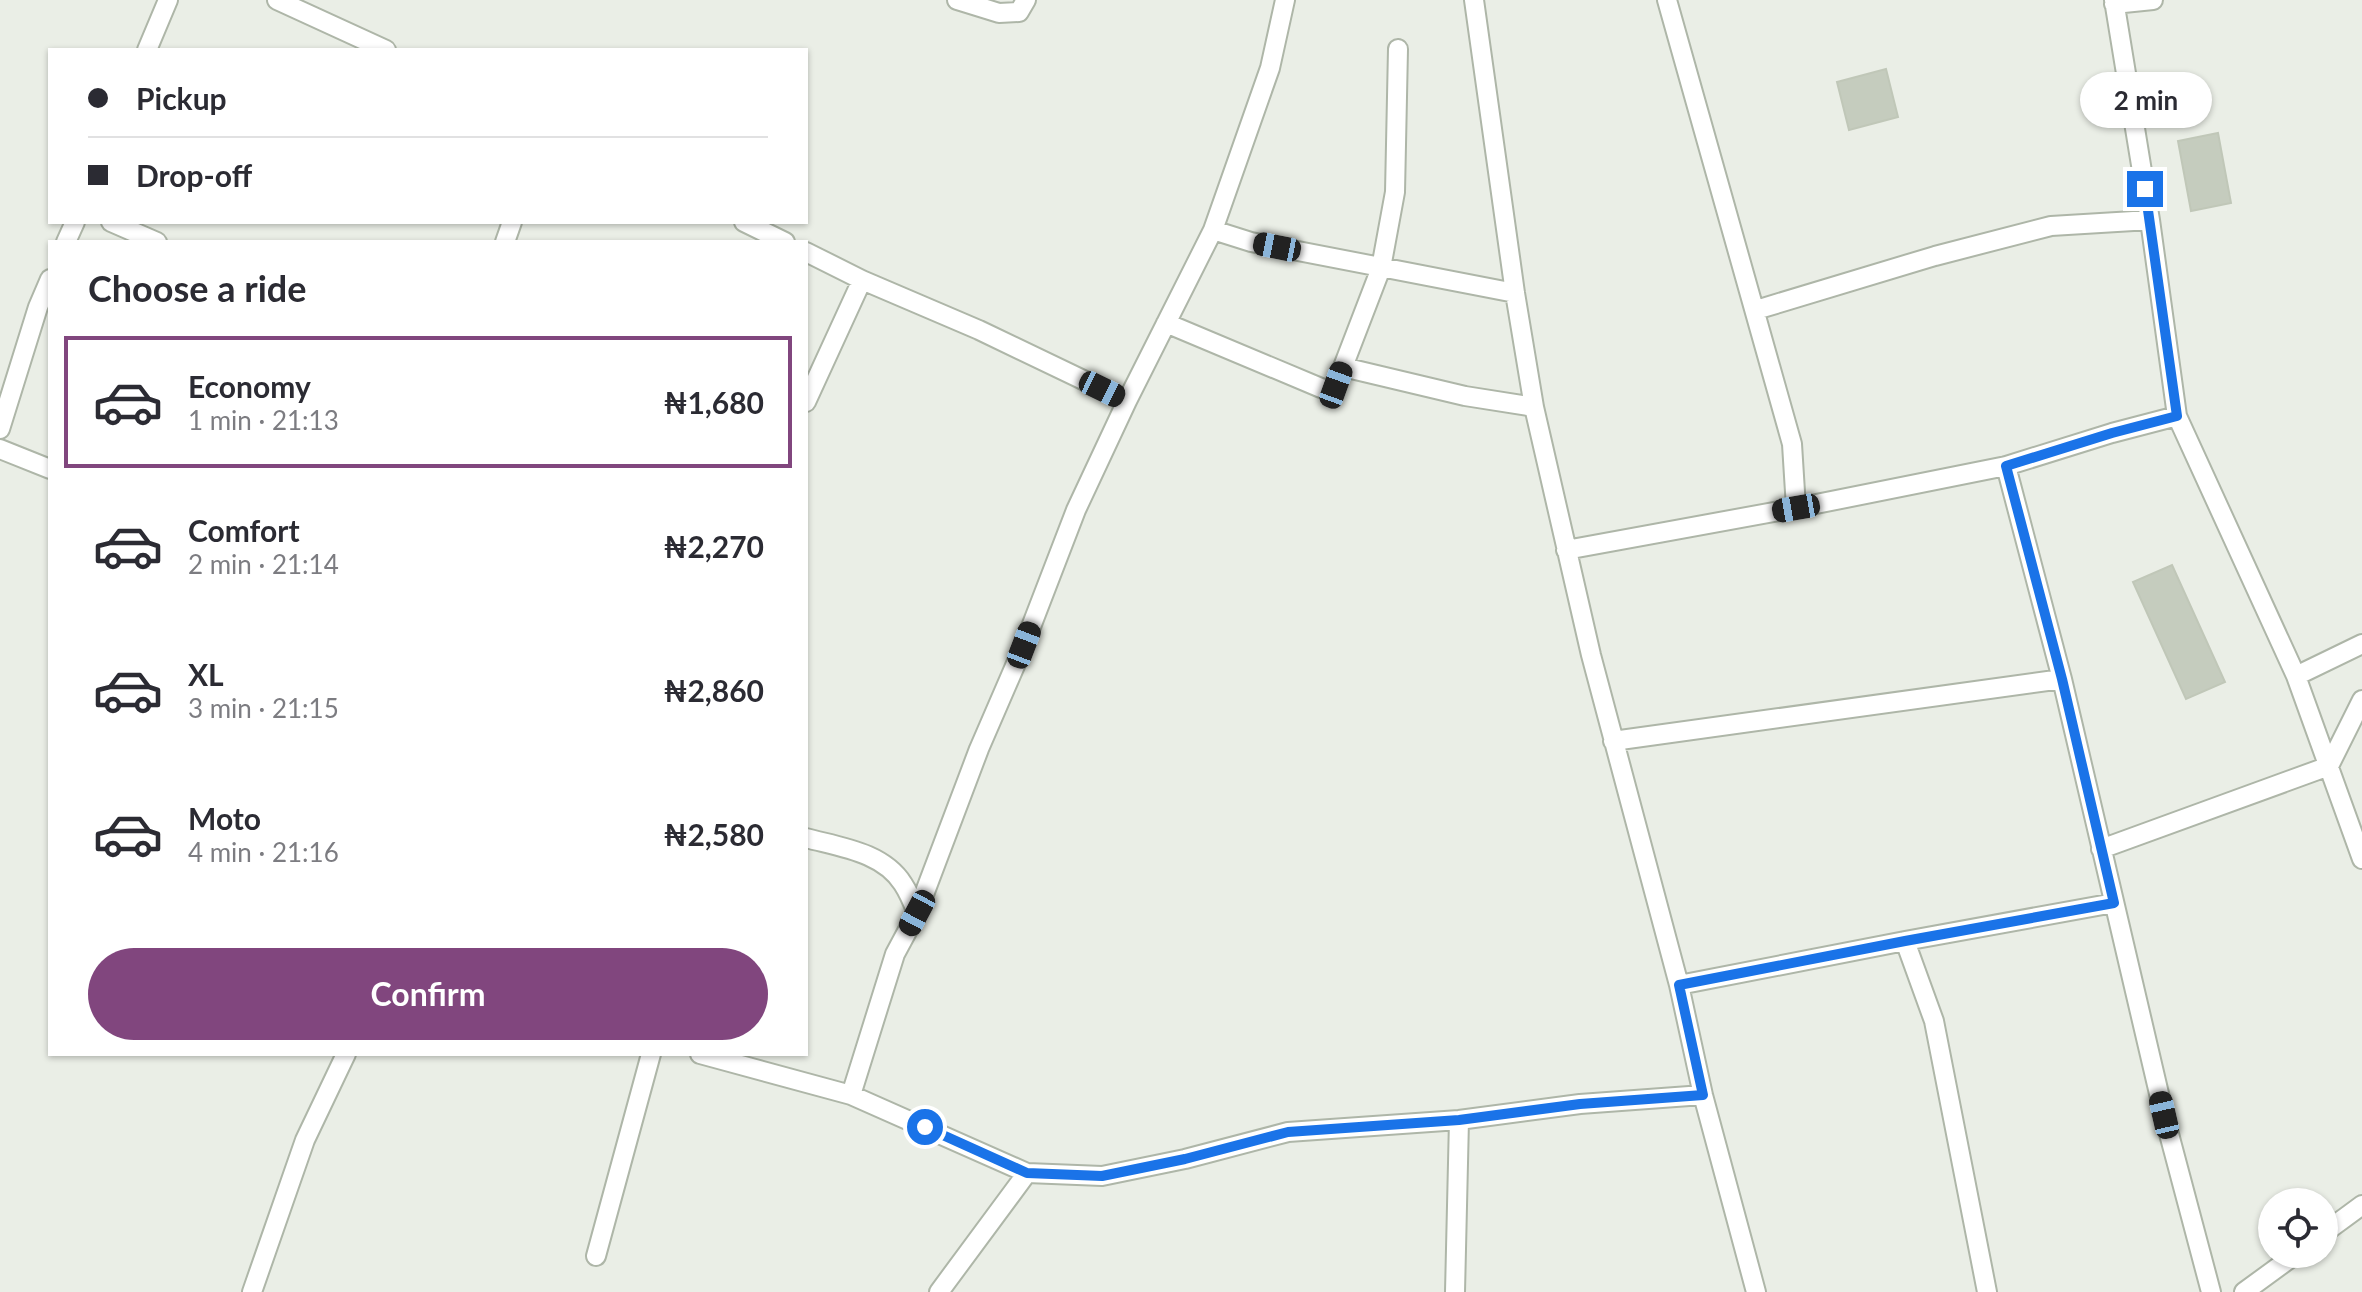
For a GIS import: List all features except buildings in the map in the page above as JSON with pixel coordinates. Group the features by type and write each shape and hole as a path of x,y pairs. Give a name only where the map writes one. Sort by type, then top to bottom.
{"street":[{"path":"148,48 168,0"},
{"path":"277,0 382,48"},
{"path":"957,0 999,13 1019,12 1026,0"},
{"path":"851,1095 895,954 917,913 979,749 1024,645 1076,510 1213,230 1270,68 1285,0"},
{"path":"1474,0 1534,407 1613,741 1679,985 1703,1095 1756,1292"},
{"path":"1667,0 1792,444 1796,508"},
{"path":"2153,0 2114,2 2150,220 2177,416 2296,676 2362,859"},
{"path":"1166,323 1321,388 1331,390 1336,385 1381,268 1395,192 1398,49"},
{"path":"1756,310 1935,256 2051,226 2150,220"},
{"path":"116,224 152,240"},
{"path":"748,224 781,240"},
{"path":"1213,230 1251,242 1515,293"},
{"path":"808,253 1127,401"},
{"path":"808,398 862,280"},
{"path":"0,429 48,284"},
{"path":"1343,367 1465,396 1534,407"},
{"path":"1566,550 2006,466 2177,416"},
{"path":"0,449 48,468"},
{"path":"2006,466 2062,679 2164,1115 2211,1292"},
{"path":"2296,676 2362,644"},
{"path":"1613,741 2062,679"},
{"path":"2101,849 2329,766 2362,700"},
{"path":"808,839 864,854 892,870 903,884 917,913"},
{"path":"1679,985 2114,903"},
{"path":"1905,941 1934,1021 1987,1292"},
{"path":"252,1292 305,1140 345,1056"},
{"path":"596,1256 650,1056"},
{"path":"707,1056 851,1095 1027,1173 1102,1176 1185,1159 1288,1132 1459,1120 1580,1104 1703,1095"},
{"path":"1455,1292 1459,1120"},
{"path":"939,1292 1027,1173"},
{"path":"2338,1223 2362,1205"},
{"path":"2244,1292 2277,1268"}],"route":[{"path":"925,1127 1027,1173 1102,1176 1185,1159 1288,1132 1459,1120 1580,1104 1703,1095 1679,985 2114,903 2062,679 2006,466 2177,416 2145,189"}]}
